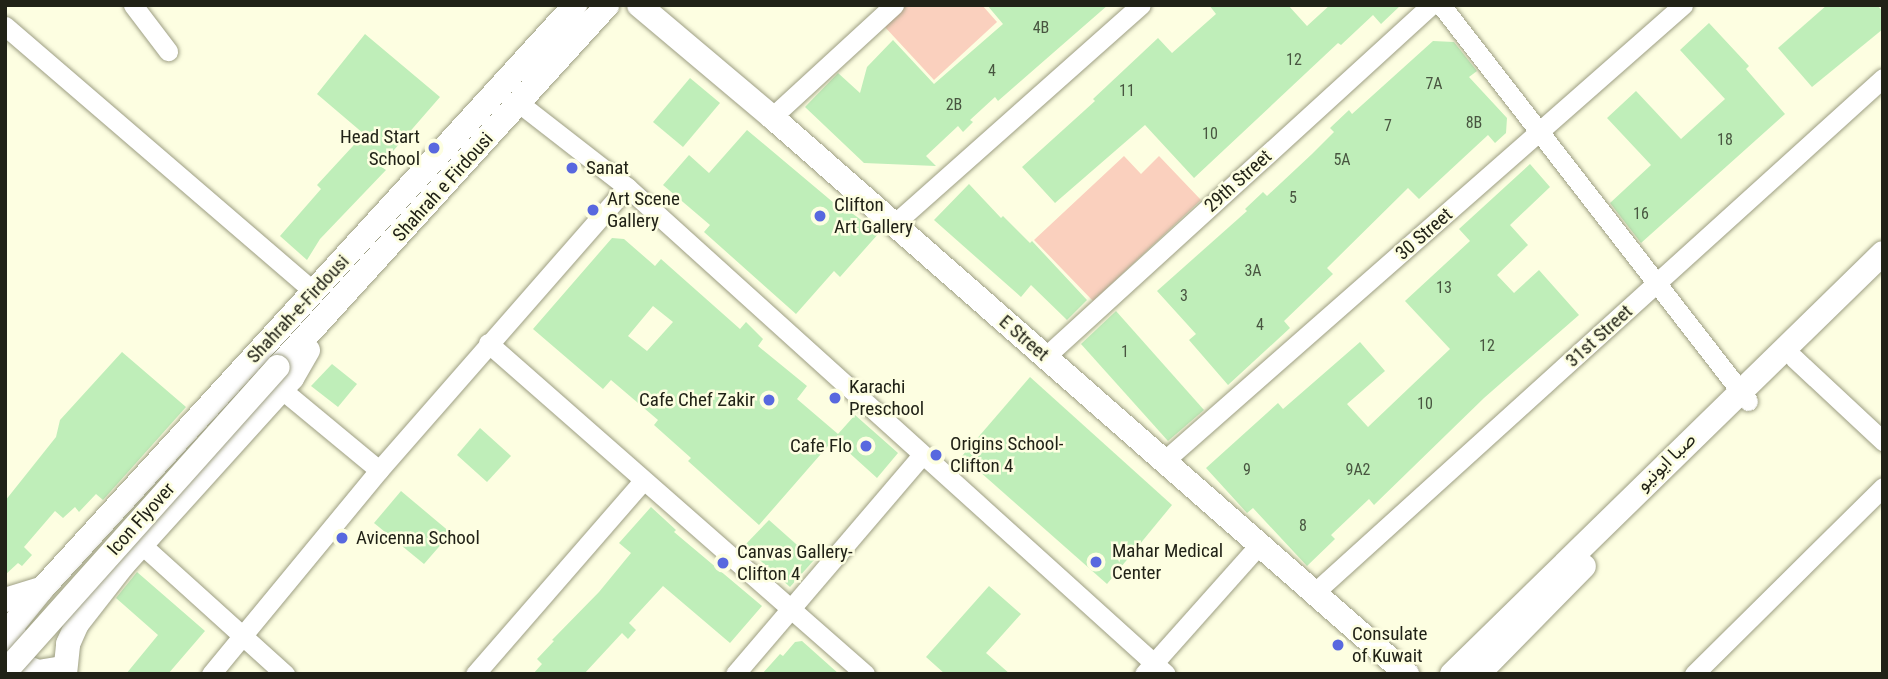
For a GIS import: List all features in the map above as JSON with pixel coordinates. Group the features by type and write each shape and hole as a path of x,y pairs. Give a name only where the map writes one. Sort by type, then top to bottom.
{"main road":[{"name":"Shahrah-e-Firdousi","path":"14,606 42,589 575,5"},
{"name":"Shahrah e Firdousi","path":"280,378 318,323 607,5"},
{"name":"E Street","path":"639,5 772,117 1407,674"},
{"name":"صبا ایونیو","path":"1478,674 1883,253"},
{"name":"صبا ایونیو","path":"1452,674 1743,396 1794,358 1883,274"},
{"path":"14,606 16,644 22,664 38,672 65,671 68,644 77,624 280,378"},
{"name":"Icon Flyover","path":"5,673 49,622 280,378"},
{"path":"5,635 14,606"},
{"path":"18,674 49,622"}],"street":[{"path":"133,5 167,51"},
{"path":"772,117 894,5"},
{"path":"894,224 1141,5"},
{"name":"29th Street","path":"1045,357 1431,5"},
{"path":"1441,5 1743,396"},
{"name":"30 Street","path":"1164,461 1683,5"},
{"path":"5,26 313,292"},
{"name":"31st Street","path":"1314,593 1883,78"},
{"path":"519,103 627,187 1154,670 1259,545"},
{"path":"211,674 379,470 627,187"},
{"path":"488,343 864,674"},
{"path":"1794,358 1883,441"},
{"path":"280,378 379,470"},
{"path":"735,674 921,456"},
{"path":"475,674 643,481"},
{"path":"1694,674 1883,487"},
{"path":"142,545 285,674"}],"shaded area":[{"path":"907,5 982,5 997,22 934,80 884,26"},
{"path":"1124,156 1141,174 1159,156 1201,200 1093,301 1034,240"}],"building":[{"path":"987,5 1108,5 998,101 995,97 970,120 973,122 963,132 958,126 926,156 936,166 864,163 805,107 838,73 860,93 867,67 893,40 934,84 1003,24"},
{"path":"1209,5 1288,5 1307,26 1330,5 1401,5 1381,24 1373,15 1341,45 1338,43 1194,178 1145,125 1055,203 1022,167 1095,101 1093,99 1158,38 1172,53 1216,14"},
{"path":"1827,5 1877,5 1883,12 1883,29 1812,87 1778,48"},
{"path":"1709,23 1749,66 1746,69 1785,114 1641,243 1610,203 1651,165 1607,118 1636,91 1681,139 1725,99 1680,50"},
{"path":"365,34 440,97 380,166 386,170 320,239 307,260 280,236 321,189 317,185 364,134 317,94"},
{"path":"1433,41 1454,42 1477,71 1469,77 1507,118 1506,133 1495,143 1488,135 1419,199 1408,188 1327,268 1333,274 1284,321 1290,328 1228,385 1189,340 1196,334 1157,291 1247,211 1245,209 1263,192 1267,196 1312,154 1334,132 1330,128 1349,110 1352,114"},
{"path":"690,78 720,103 683,147 653,122"},
{"path":"747,130 847,214 849,211 879,233 840,277 834,271 796,314 704,232 710,225 663,185 689,155 709,173"},
{"path":"1530,164 1550,187 1510,225 1528,245 1497,275 1514,293 1539,270 1579,315 1484,398 1374,505 1369,499 1331,535 1335,539 1307,566 1253,508 1247,513 1206,468 1278,403 1283,409 1360,342 1385,371 1347,404 1368,427 1450,349 1405,301 1470,241 1459,229"},
{"path":"969,184 1001,218 1003,216 1030,243 1032,241 1087,300 1067,320 1031,285 1021,297 934,220"},
{"path":"612,238 624,239 655,266 661,259 740,329 746,322 763,339 758,346 807,386 797,399 838,434 855,415 898,453 877,478 834,439 759,525 688,461 691,458 654,425 658,420 611,380 603,389 533,329","holes":["653,306 673,322 647,351 628,336"]},
{"path":"1116,311 1204,410 1168,441 1081,344"},
{"path":"122,352 186,407 103,500 96,494 79,512 75,507 63,518 55,511 24,547 32,555 22,566 18,563 5,575 5,501 56,437 60,420"},
{"path":"332,364 357,384 338,407 311,386"},
{"path":"1030,377 1172,505 1107,584 962,456"},
{"path":"480,428 511,456 487,482 457,455"},
{"path":"401,491 451,533 424,564 374,523"},
{"path":"651,507 676,530 674,532 762,606 730,643 663,586 629,623 636,630 628,639 622,633 584,674 533,674 542,664 537,659 554,641 552,640 599,592 631,553 619,543"},
{"path":"769,520 814,560 790,587 744,546"},
{"path":"137,572 205,631 168,674 126,674 158,635 116,598"},
{"path":"989,586 1021,614 986,653 1010,674 945,674 926,657"},
{"path":"802,641 839,674 762,674 780,654 783,656 795,642"}],"place":[{"name":"Head Start School","path":"434,148"},
{"name":"Sanat","path":"572,168"},
{"name":"Art Scene Gallery","path":"593,210"},
{"name":"Clifton Art Gallery","path":"820,216"},
{"name":"Karachi Preschool","path":"835,398"},
{"name":"Cafe Chef Zakir","path":"769,400"},
{"name":"Cafe Flo","path":"866,446"},
{"name":"Origins School- Clifton 4","path":"936,455"},
{"name":"Avicenna School","path":"342,538"},
{"name":"Mahar Medical Center","path":"1096,562"},
{"name":"Canvas Gallery- Clifton 4","path":"723,563"},
{"name":"Consulate of Kuwait","path":"1338,645"}]}
